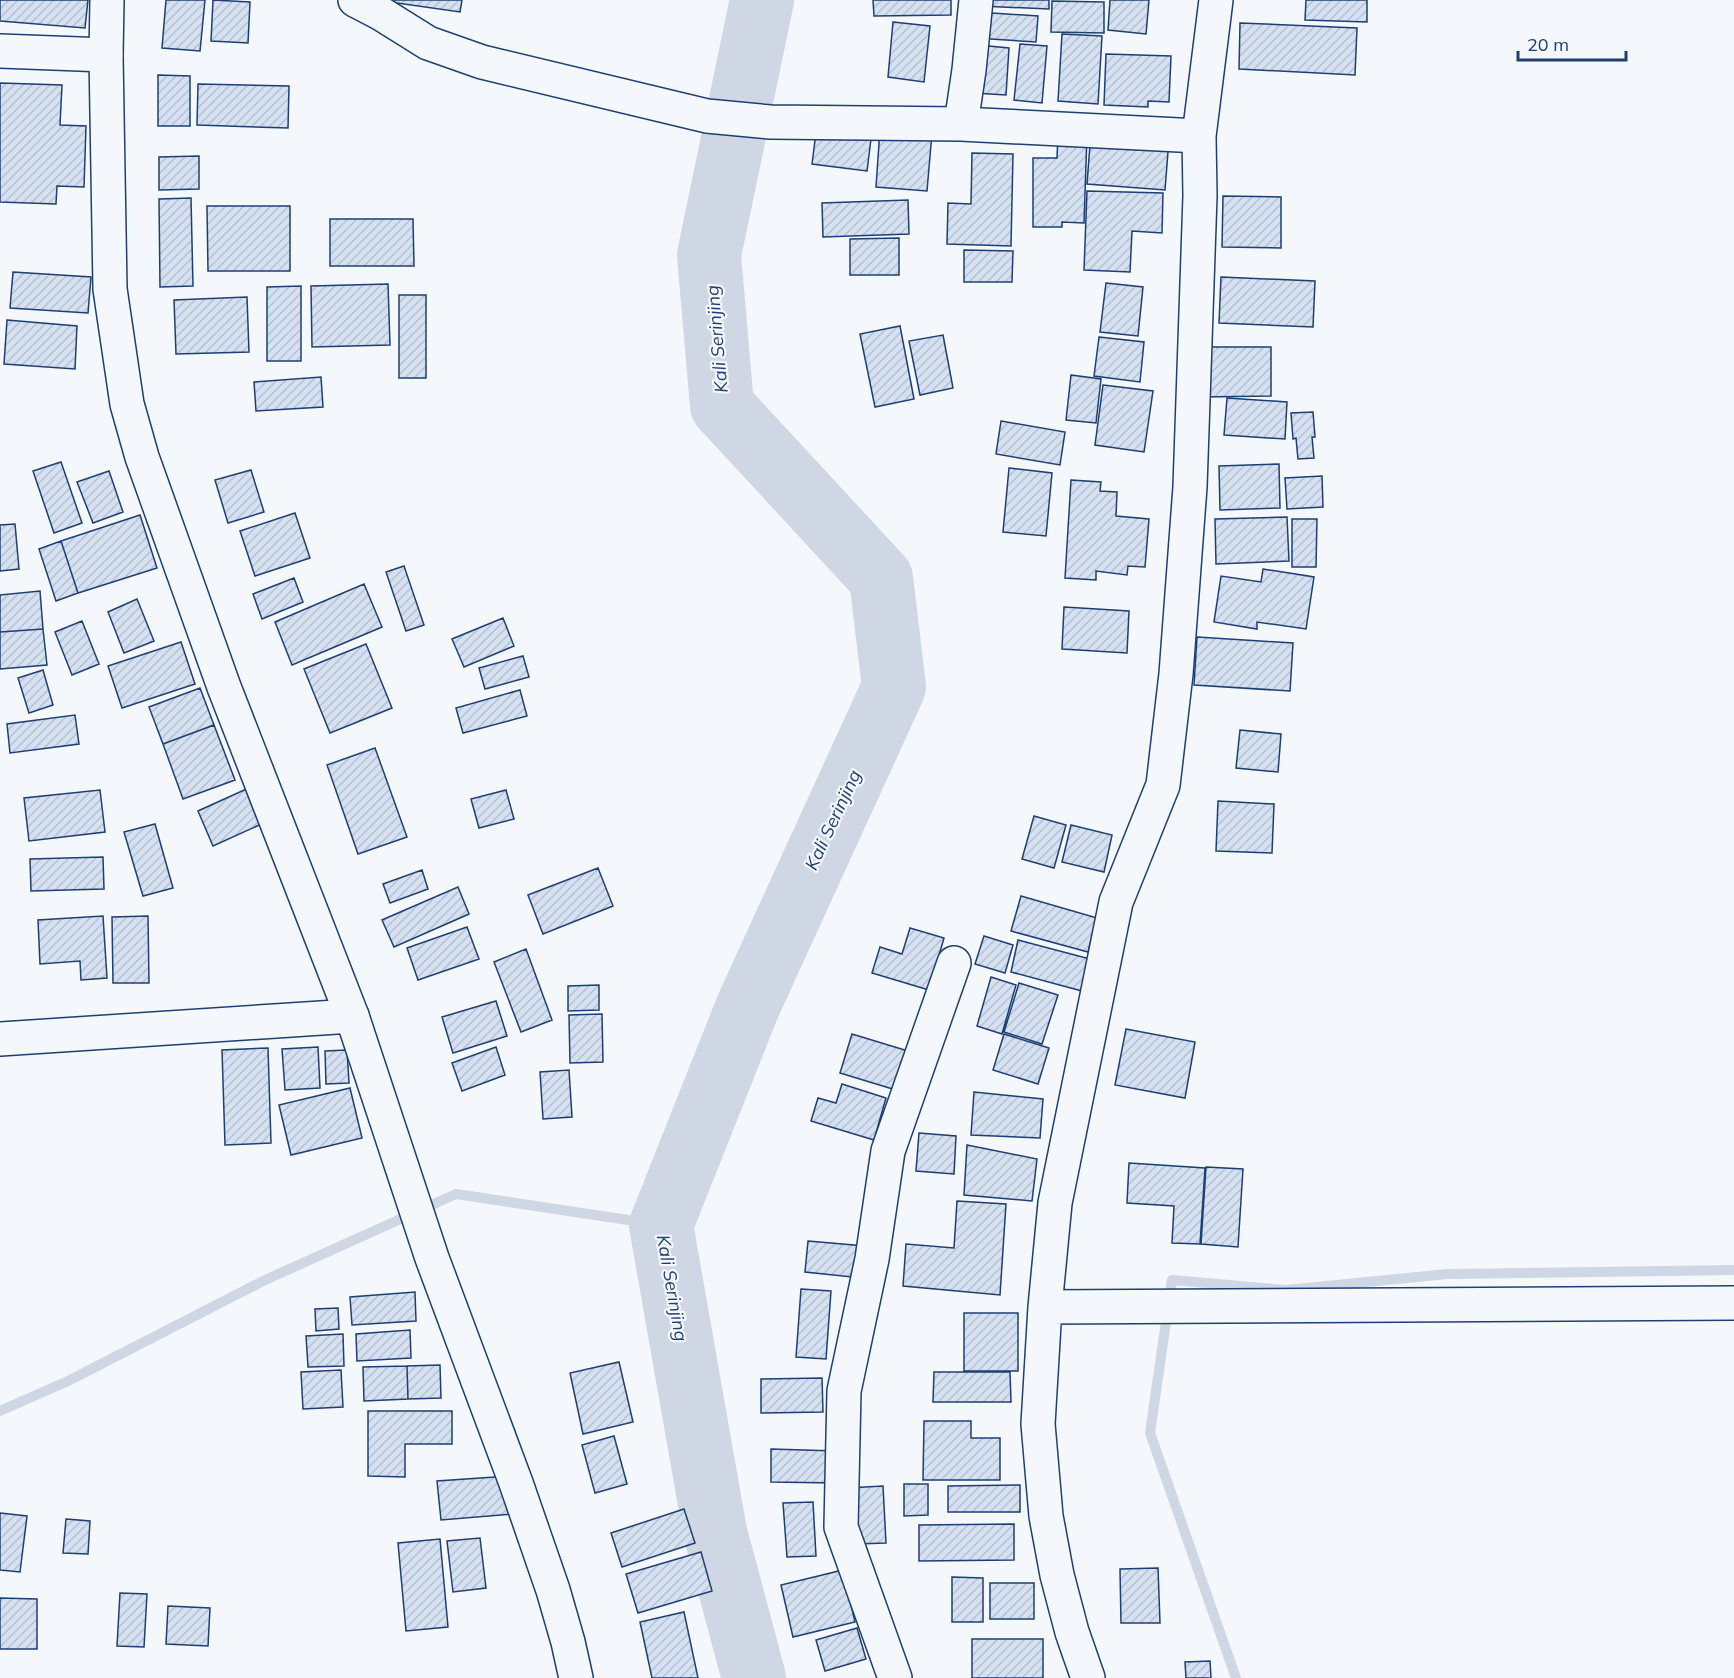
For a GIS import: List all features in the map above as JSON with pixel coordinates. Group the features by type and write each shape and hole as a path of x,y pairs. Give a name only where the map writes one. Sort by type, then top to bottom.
{"street":[{"path":"107,0 110,289 127,404 142,457 224,687 352,1016 432,1258 554,1590 576,1678"},
{"path":"355,0 428,43 482,62 707,116 770,122 961,124 1199,136"},
{"path":"961,124 976,0"},
{"path":"1089,1678 1069,1620 1057,1575 1046,1516 1038,1424 1045,1307 1055,1203 1116,902 1163,785 1176,674 1190,487 1200,196 1199,136 1216,0"},
{"path":"0,51 106,55"},
{"path":"895,1678 841,1527 844,1390 872,1259 888,1151 954,963"},
{"path":"0,1039 352,1016"},
{"path":"1045,1307 1734,1302"}],"building":[{"path":"0,0 88,0 85,28 0,21"},
{"path":"166,0 205,0 200,51 162,48"},
{"path":"213,0 250,2 248,43 211,41"},
{"path":"376,0 462,0 460,12"},
{"path":"873,0 951,0 951,15 874,16"},
{"path":"981,0 1049,0 1049,9 981,6"},
{"path":"1110,0 1149,0 1146,34 1108,30"},
{"path":"1306,0 1367,0 1367,22 1305,20"},
{"path":"1052,1 1104,2 1104,33 1051,32"},
{"path":"977,12 1038,16 1036,42 975,38"},
{"path":"893,22 930,26 924,82 888,77"},
{"path":"1240,23 1357,28 1355,75 1239,69"},
{"path":"1062,34 1102,36 1098,104 1058,101"},
{"path":"1020,44 1047,46 1042,103 1014,100"},
{"path":"978,45 1009,48 1006,95 974,93"},
{"path":"1106,54 1171,56 1169,102 1148,101 1148,107 1104,105"},
{"path":"158,75 190,76 190,126 158,126"},
{"path":"0,83 62,85 60,125 86,126 84,187 57,186 56,204 0,202"},
{"path":"198,84 289,86 288,128 197,125"},
{"path":"817,125 872,131 867,171 812,164"},
{"path":"880,129 932,133 927,191 876,187"},
{"path":"1058,132 1087,134 1084,223 1062,222 1062,227 1033,227 1033,158 1057,158"},
{"path":"1091,132 1169,139 1165,190 1087,184"},
{"path":"972,153 1013,154 1011,246 947,244 948,203 971,204"},
{"path":"199,156 199,189 159,190 159,157"},
{"path":"1087,191 1163,193 1162,233 1132,231 1130,272 1084,270"},
{"path":"1223,196 1281,197 1281,248 1222,247"},
{"path":"191,198 193,286 160,287 159,199"},
{"path":"908,200 909,234 823,237 822,203"},
{"path":"207,206 290,206 290,271 208,271"},
{"path":"330,219 413,219 414,266 330,266"},
{"path":"899,238 899,275 850,275 850,239"},
{"path":"964,250 1013,251 1012,282 964,282"},
{"path":"13,272 91,277 88,313 10,308"},
{"path":"1221,277 1315,281 1313,327 1219,323"},
{"path":"1106,283 1143,287 1138,336 1100,332"},
{"path":"388,284 390,345 312,347 311,286"},
{"path":"301,286 301,361 267,361 267,287"},
{"path":"399,295 426,295 426,378 399,378"},
{"path":"247,297 249,352 176,354 174,300"},
{"path":"7,320 77,326 75,369 4,364"},
{"path":"900,326 914,399 875,407 860,334"},
{"path":"943,335 953,388 920,395 909,341"},
{"path":"1099,337 1144,342 1140,382 1094,376"},
{"path":"1199,347 1271,347 1271,396 1200,397"},
{"path":"1071,375 1101,379 1096,423 1066,420"},
{"path":"321,377 323,407 256,411 254,382"},
{"path":"1103,385 1153,391 1144,452 1095,445"},
{"path":"1227,398 1287,402 1285,439 1224,435"},
{"path":"1313,412 1314,458 1298,459 1296,438 1293,439 1291,413"},
{"path":"1001,421 1065,432 1060,465 996,454"},
{"path":"61,462 82,523 54,533 33,471"},
{"path":"1279,464 1280,508 1220,510 1219,466"},
{"path":"1009,468 1052,473 1046,536 1003,532"},
{"path":"251,470 264,512 228,523 215,480"},
{"path":"109,471 123,512 93,523 77,482"},
{"path":"1322,476 1323,507 1287,509 1285,478"},
{"path":"1071,480 1101,482 1100,491 1117,492 1116,516 1149,519 1145,567 1128,566 1127,575 1096,571 1096,580 1065,578"},
{"path":"295,513 310,558 255,576 240,531"},
{"path":"140,515 157,568 78,593 61,541"},
{"path":"1287,517 1289,561 1216,564 1215,519"},
{"path":"1292,519 1317,519 1316,567 1292,567"},
{"path":"15,524 19,569 0,571 0,525"},
{"path":"61,541 78,593 56,601 39,549"},
{"path":"404,566 424,625 406,631 386,572"},
{"path":"1263,569 1314,577 1306,629 1257,622 1257,629 1214,622 1221,576 1261,582"},
{"path":"294,578 303,602 262,619 253,594"},
{"path":"364,584 382,627 292,665 275,622"},
{"path":"40,591 43,629 0,632 0,595"},
{"path":"137,599 154,641 124,653 108,612"},
{"path":"1064,607 1129,611 1127,653 1062,649"},
{"path":"503,618 514,646 464,667 452,639"},
{"path":"82,621 99,664 72,675 55,632"},
{"path":"43,629 47,665 0,669 0,632"},
{"path":"1197,637 1293,643 1290,691 1194,685"},
{"path":"181,642 195,684 122,708 108,666"},
{"path":"366,644 392,708 330,733 304,669"},
{"path":"523,656 529,677 485,689 479,668"},
{"path":"43,670 53,705 29,713 18,678"},
{"path":"200,688 214,725 163,744 149,707"},
{"path":"520,690 527,716 463,733 456,708"},
{"path":"75,715 79,744 10,753 7,724"},
{"path":"214,725 235,780 183,799 163,744"},
{"path":"1240,730 1281,734 1278,772 1236,768"},
{"path":"375,748 407,837 358,854 327,765"},
{"path":"253,786 268,821 213,846 198,811"},
{"path":"100,790 105,832 29,841 24,798"},
{"path":"506,790 514,819 479,828 471,799"},
{"path":"1218,801 1274,804 1272,853 1216,851"},
{"path":"1034,816 1066,825 1054,868 1022,859"},
{"path":"155,824 173,888 143,896 124,832"},
{"path":"1071,825 1112,835 1104,872 1062,862"},
{"path":"103,857 104,889 31,891 30,859"},
{"path":"598,868 613,906 543,934 528,895"},
{"path":"422,870 428,889 390,903 383,884"},
{"path":"458,887 469,914 394,947 382,920"},
{"path":"1021,896 1097,918 1088,952 1011,931"},
{"path":"103,916 107,978 81,980 80,961 40,964 38,920"},
{"path":"148,916 149,983 113,983 112,917"},
{"path":"467,927 479,959 418,980 407,948"},
{"path":"910,928 944,938 929,990 872,973 880,947 902,954"},
{"path":"984,936 1013,945 1005,973 975,964"},
{"path":"1018,940 1090,959 1082,991 1011,972"},
{"path":"526,949 552,1020 521,1032 494,962"},
{"path":"991,977 1016,985 1002,1034 977,1026"},
{"path":"1019,983 1058,995 1042,1044 1004,1032"},
{"path":"599,985 599,1010 568,1011 568,986"},
{"path":"496,1001 507,1036 453,1053 442,1017"},
{"path":"602,1014 603,1062 570,1063 569,1015"},
{"path":"1126,1029 1195,1042 1185,1098 1115,1085"},
{"path":"852,1034 908,1051 896,1090 840,1073"},
{"path":"1004,1034 1049,1048 1038,1084 993,1070"},
{"path":"318,1047 320,1088 285,1090 282,1049"},
{"path":"496,1047 505,1075 462,1091 452,1063"},
{"path":"268,1048 271,1143 225,1145 222,1050"},
{"path":"347,1050 349,1083 326,1084 325,1051"},
{"path":"569,1070 572,1117 543,1119 540,1072"},
{"path":"842,1084 886,1098 874,1140 811,1121 818,1098 836,1103"},
{"path":"350,1088 362,1138 291,1155 279,1105"},
{"path":"974,1092 1043,1099 1040,1138 971,1135"},
{"path":"919,1133 956,1136 954,1174 916,1171"},
{"path":"967,1145 1037,1159 1032,1201 964,1195"},
{"path":"1129,1163 1205,1168 1200,1244 1172,1243 1174,1206 1127,1203"},
{"path":"1206,1167 1243,1169 1238,1247 1201,1244"},
{"path":"957,1201 1006,1204 1000,1295 903,1286 906,1244 954,1248"},
{"path":"808,1241 865,1246 862,1278 805,1272"},
{"path":"801,1289 831,1291 826,1359 796,1357"},
{"path":"415,1292 416,1321 352,1325 350,1297"},
{"path":"338,1308 339,1329 316,1331 315,1309"},
{"path":"964,1313 1018,1313 1018,1371 964,1371"},
{"path":"410,1330 411,1358 357,1361 356,1334"},
{"path":"343,1334 344,1366 308,1367 306,1336"},
{"path":"619,1362 633,1422 583,1434 570,1373"},
{"path":"440,1365 441,1398 408,1399 407,1366"},
{"path":"407,1366 408,1399 364,1401 363,1367"},
{"path":"341,1370 343,1407 303,1409 301,1372"},
{"path":"934,1372 1010,1372 1011,1402 933,1402"},
{"path":"822,1378 823,1412 761,1413 761,1379"},
{"path":"368,1411 452,1411 452,1444 405,1444 405,1477 368,1476"},
{"path":"924,1421 971,1421 971,1438 1000,1438 1000,1480 923,1480"},
{"path":"614,1436 627,1484 595,1493 582,1445"},
{"path":"771,1449 836,1451 836,1483 771,1482"},
{"path":"510,1476 514,1514 441,1520 437,1481"},
{"path":"904,1484 928,1484 928,1515 904,1516"},
{"path":"1020,1485 1020,1512 948,1512 948,1486"},
{"path":"883,1486 886,1543 856,1544 847,1488"},
{"path":"813,1502 816,1556 787,1557 783,1503"},
{"path":"684,1509 695,1543 622,1567 611,1533"},
{"path":"0,1513 27,1516 20,1572 0,1570"},
{"path":"66,1519 90,1521 88,1554 63,1553"},
{"path":"1014,1524 1014,1560 919,1561 919,1525"},
{"path":"480,1538 486,1588 453,1592 447,1541"},
{"path":"440,1539 448,1627 406,1631 398,1543"},
{"path":"701,1552 712,1591 638,1613 626,1574"},
{"path":"1158,1568 1160,1623 1121,1623 1120,1569"},
{"path":"843,1570 855,1622 793,1637 781,1585"},
{"path":"952,1577 983,1578 983,1622 952,1622"},
{"path":"990,1583 1034,1583 1034,1619 990,1619"},
{"path":"120,1593 147,1594 144,1647 117,1646"},
{"path":"0,1598 37,1599 37,1649 0,1649"},
{"path":"168,1606 210,1608 208,1646 166,1644"},
{"path":"684,1612 698,1678 652,1678 640,1622"},
{"path":"857,1628 866,1659 825,1671 816,1640"},
{"path":"972,1639 1043,1639 1043,1678 972,1678"},
{"path":"1210,1661 1211,1678 1186,1678 1185,1662"}],"waterway":[{"name":"Kali Serinjing","path":"754,1678 715,1532 661,1225 748,1006 894,687 881,578 722,406 709,255 762,0"},
{"path":"0,1411 68,1381 263,1281 456,1194 661,1225"},
{"path":"1236,1678 1150,1433 1172,1280 1286,1290 1447,1274 1734,1270"}]}
